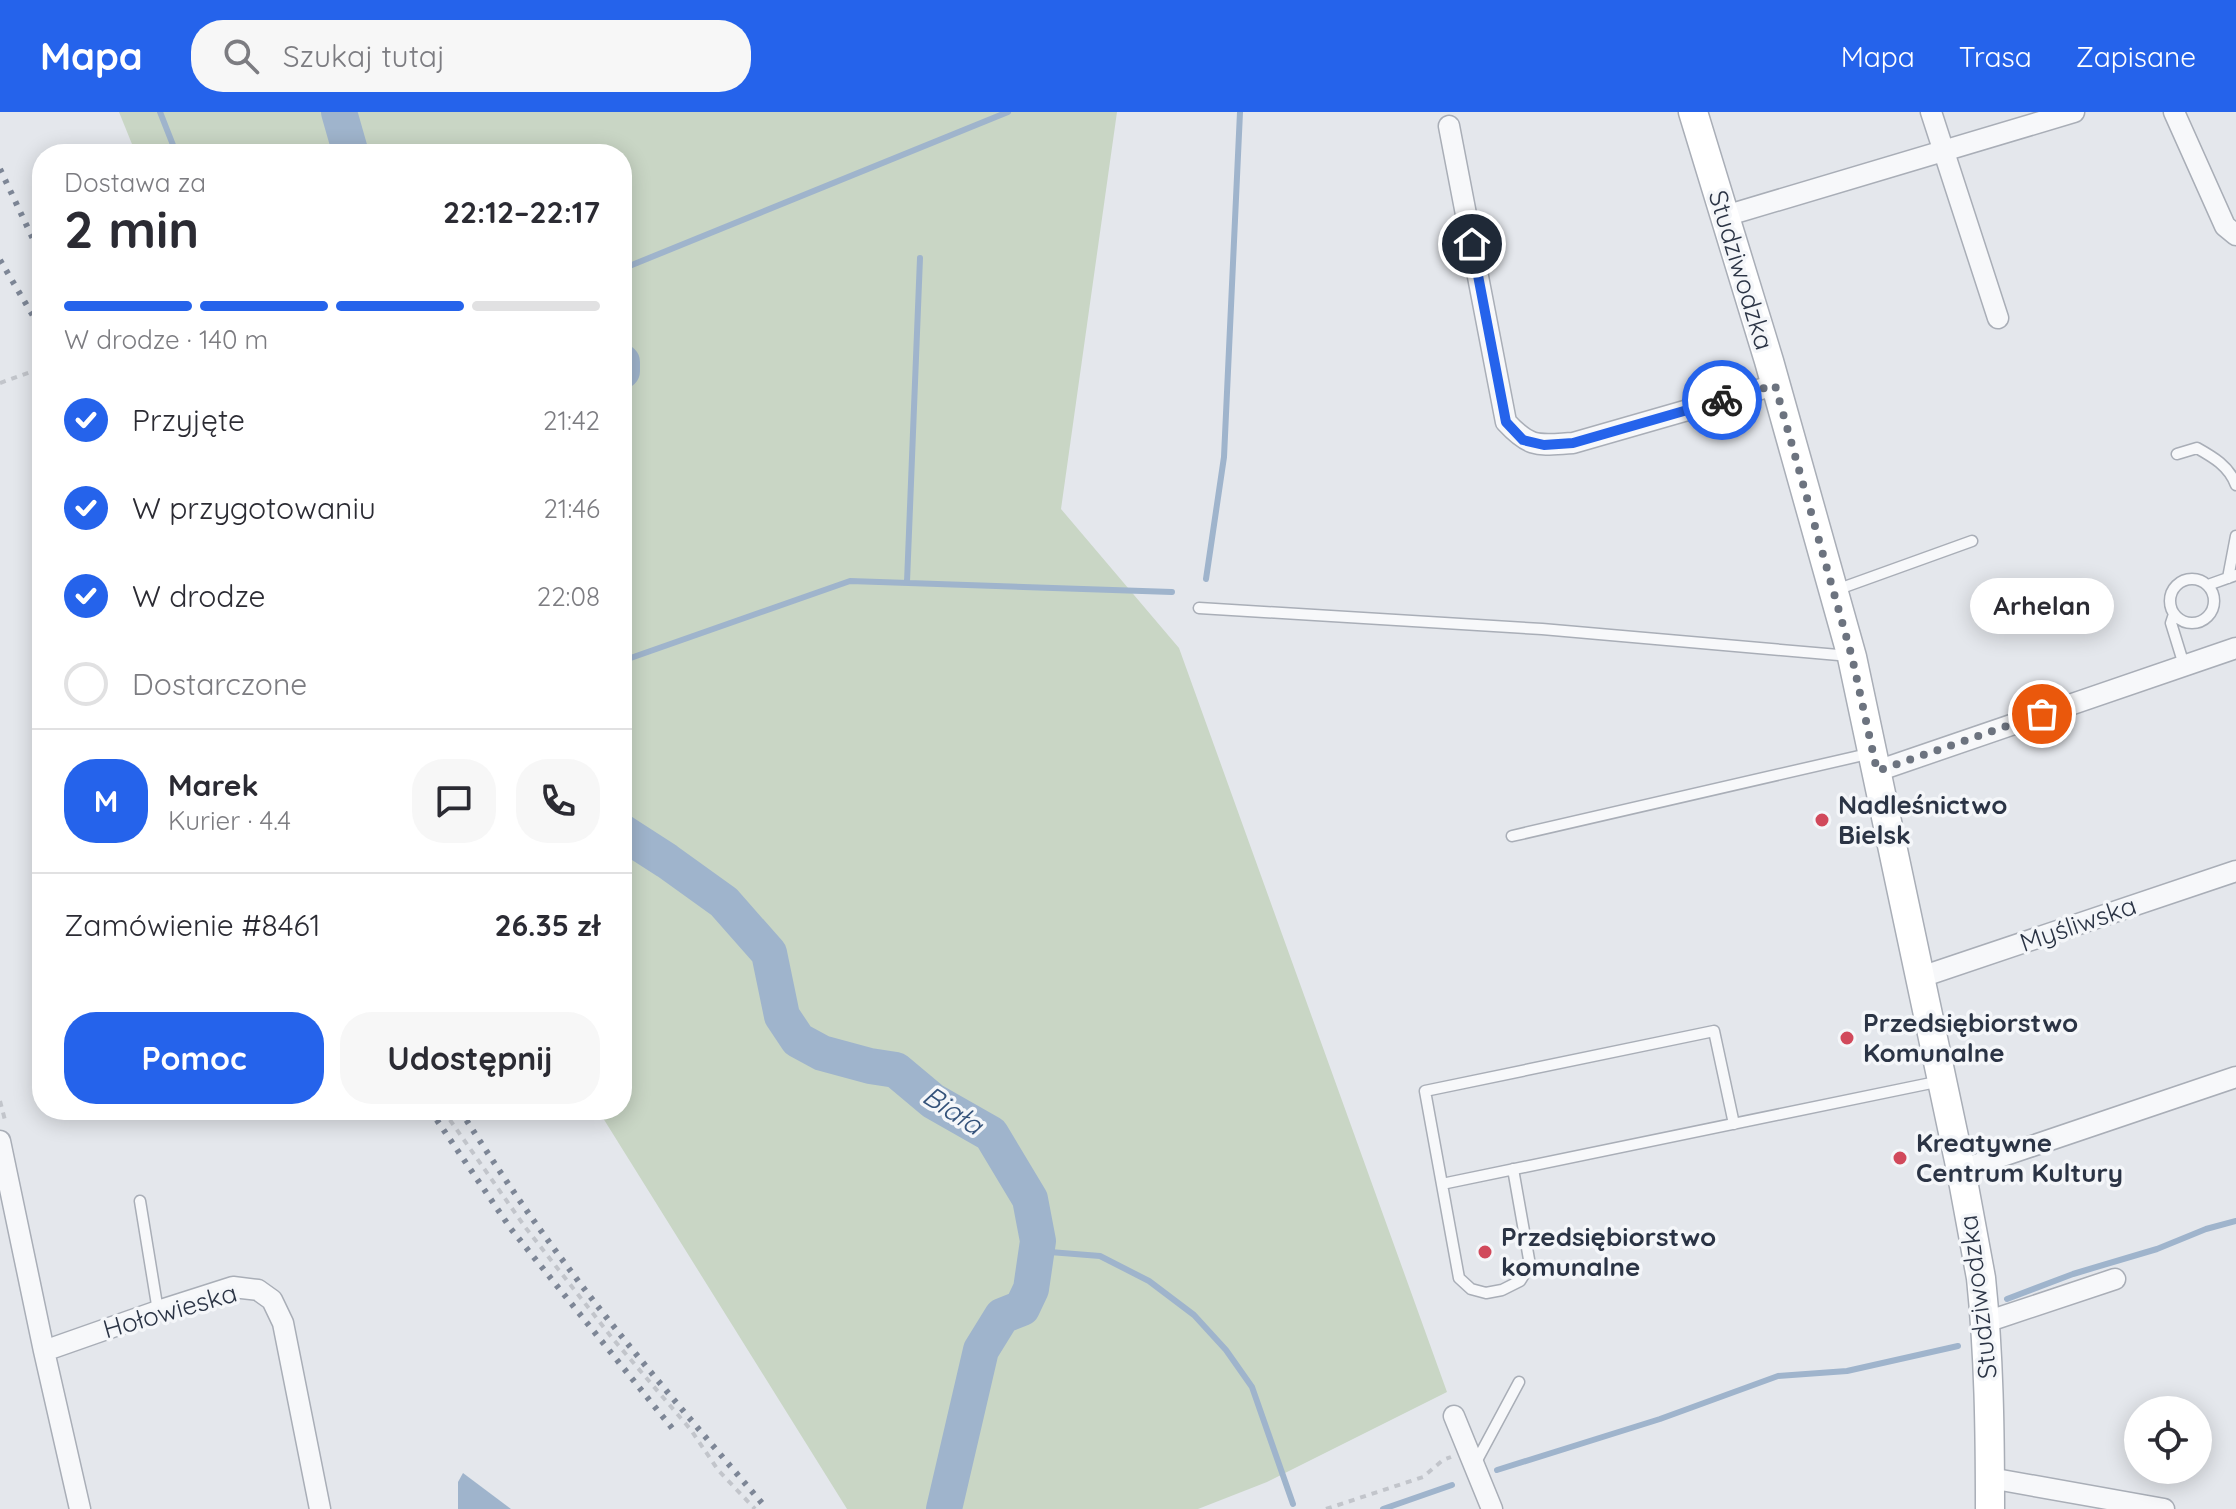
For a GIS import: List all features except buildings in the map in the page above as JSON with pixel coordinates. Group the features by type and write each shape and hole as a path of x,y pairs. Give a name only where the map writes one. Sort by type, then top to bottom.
{"street":[{"name":"Studziwodzka","path":"1693,112 1852,657 1921,977 1981,1278 1990,1399 1990,1509"},
{"path":"1931,112 1998,318"},
{"path":"1725,216 2074,112"},
{"path":"2174,112 2225,226 2236,235"},
{"path":"1449,126 1506,422 1523,440 1544,445 1573,443 1775,385"},
{"path":"1875,762 2236,648"},
{"name":"Myśliwska","path":"1921,977 2236,871"},
{"path":"1961,1170 2236,1077"},
{"path":"0,1141 80,1509"},
{"path":"1986,1322 2115,1279"},
{"name":"Hołowieska","path":"44,1351 233,1287 258,1290 272,1300 283,1323 320,1509"},
{"path":"1454,1416 1492,1509"},
{"path":"1990,1478 2164,1509"}],"lane":[{"path":"2177,454 2197,448 2207,453 2216,458 2236,485"},
{"path":"2208,585 2232,576 2236,536"},
{"path":"1834,591 1972,541"},
{"path":"2192,578 2208,585 2214,593 2215,603 2205,619 2189,623 2174,614 2170,598 2177,584 2192,578"},
{"path":"1199,608 1542,629 1852,657"},
{"path":"2174,614 2171,623 2184,665"},
{"path":"1512,836 1875,762"},
{"path":"1513,1169 1530,1265 1520,1281 1502,1290 1486,1293 1471,1289 1459,1278 1425,1091 1714,1031 1734,1124"},
{"path":"1442,1184 1942,1081"},
{"path":"140,1201 158,1311"},
{"path":"1471,1457 1519,1382"}],"path":[{"path":"0,383 32,372"},
{"path":"450,1120 525,1227 613,1339 691,1430 718,1470 755,1509"},
{"path":"1326,1509 1423,1477 1443,1460 1471,1457"}],"green space":[{"path":"119,112 1117,112 1061,509 1179,648 1447,1392 1267,1482 1198,1509 847,1509 604,1120 632,1120 632,144 132,144"}],"water":[{"path":"463,1473 511,1509 458,1509 458,1482"}],"waterway":[{"path":"160,112 173,144"},
{"name":"Biała","path":"339,112 348,144"},
{"path":"632,265 1008,112"},
{"path":"1206,579 1224,457 1240,112"},
{"path":"907,582 920,258"},
{"path":"632,657 850,581 1172,592"},
{"name":"Biała","path":"632,838 724,902 769,953 782,1016 798,1040 822,1053 896,1070 933,1101 991,1134 1030,1199 1038,1241 1031,1289 1022,1308 1002,1316 981,1350 944,1509"},
{"path":"2007,1299 2236,1221"},
{"path":"1037,1251 1100,1256 1149,1281 1194,1315 1226,1350 1252,1387 1293,1504"},
{"path":"1497,1470 1660,1419 1778,1376 1847,1371 1958,1346"},
{"path":"1383,1509 1452,1485"}],"railway":[{"path":"0,169 32,237"},
{"path":"0,260 32,314"},
{"path":"437,1120 511,1229 676,1433"},
{"path":"467,1120 550,1244 588,1294 767,1509"}],"way so far":[{"path":"1722,400 1775,385 1852,657 1877,771 2042,714"}],"place":[{"name":"Arhelan","path":"2042,714"},
{"name":"Nadleśnictwo Bielsk","path":"1822,820"},
{"name":"Przedsiębiorstwo Komunalne","path":"1847,1038"},
{"name":"Kreatywne Centrum Kultury","path":"1900,1158"},
{"name":"Przedsiębiorstwo komunalne","path":"1485,1252"}],"route":[{"path":"1472,244 1506,422 1523,440 1544,445 1573,443 1722,400"}]}
